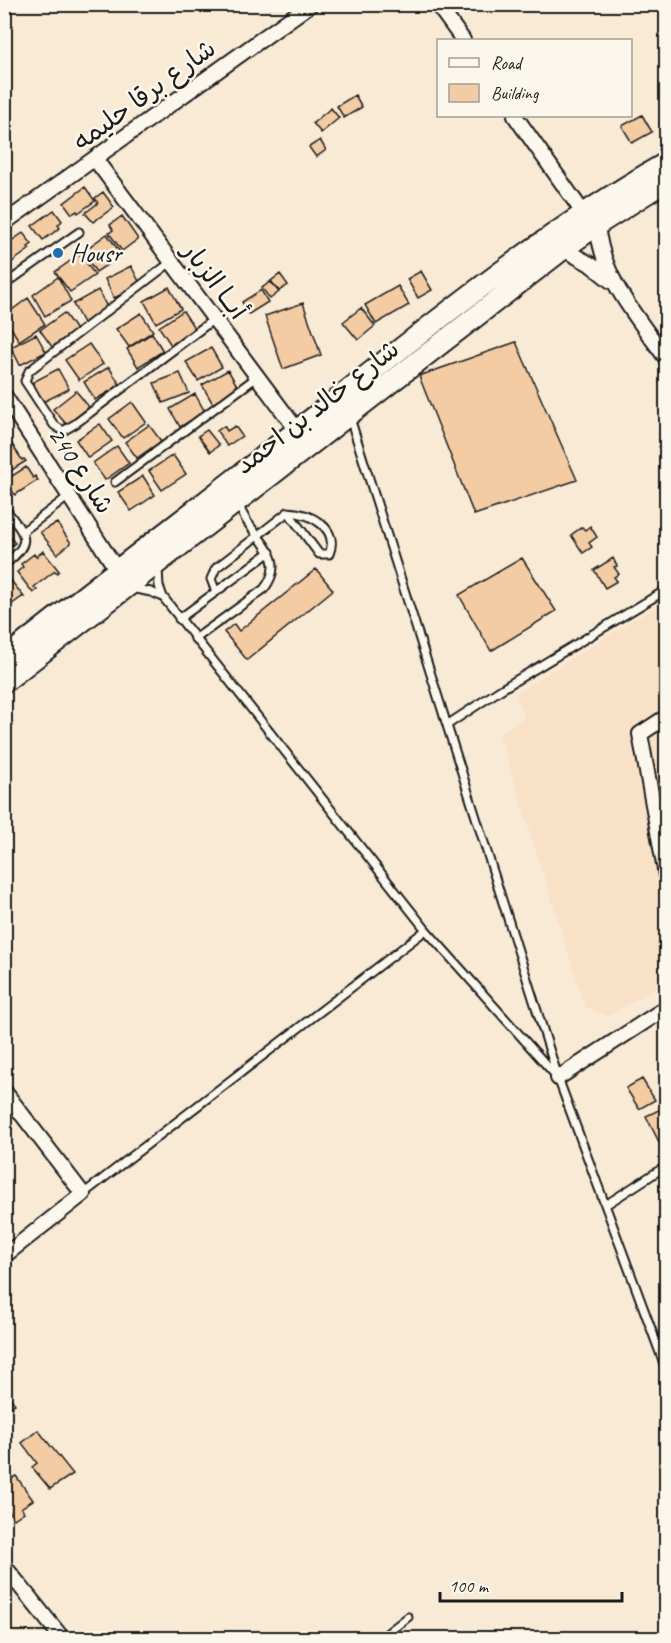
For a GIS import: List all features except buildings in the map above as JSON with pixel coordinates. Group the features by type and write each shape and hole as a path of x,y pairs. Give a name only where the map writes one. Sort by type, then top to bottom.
{"main road":[{"name":"شارع خالد بن احمد","path":"4,659 396,352 591,219 666,163"},
{"name":"شارع خالد بن احمد","path":"4,682 563,249 591,219 666,181"}],"street":[{"name":"شارع برقا حليمه","path":"4,223 311,4"},
{"path":"437,4 461,39"},
{"path":"516,117 591,219 614,284 666,358"},
{"name":"أبــا الزبار","path":"95,159 297,430"},
{"path":"563,249 590,264 614,284"},
{"name":"شارع 240","path":"4,395 117,570"},
{"path":"666,717 640,734 666,875"},
{"path":"558,1078 666,1008"},
{"path":"4,1091 83,1194 4,1256"},
{"path":"4,1566 62,1638"}],"lane":[{"path":"4,285 79,232"},
{"path":"171,262 29,370 26,381 54,425 63,431 75,424 214,320"},
{"path":"115,482 257,377"},
{"path":"350,416 558,1078 607,1204 666,1369"},
{"path":"22,532 69,496"},
{"path":"195,639 264,589 273,578 274,565 270,552 244,519 238,502"},
{"path":"4,507 22,532 24,547 19,554 4,565"},
{"path":"216,591 211,579 212,573 288,512 312,516 322,523 329,534 332,546 329,554 318,554 288,512"},
{"path":"179,619 270,552"},
{"path":"159,563 158,575 163,597 179,619 426,930 558,1078"},
{"path":"126,588 139,589 163,597"},
{"path":"447,725 500,690 666,590"},
{"path":"83,1194 426,930"},
{"path":"607,1204 666,1166"},
{"path":"381,1638 408,1617"}],"shaded area":[{"path":"666,600 666,981 609,1016 585,1007 499,734 524,718 516,693"}],"place":[{"name":"Housr","path":"58,253"}]}
